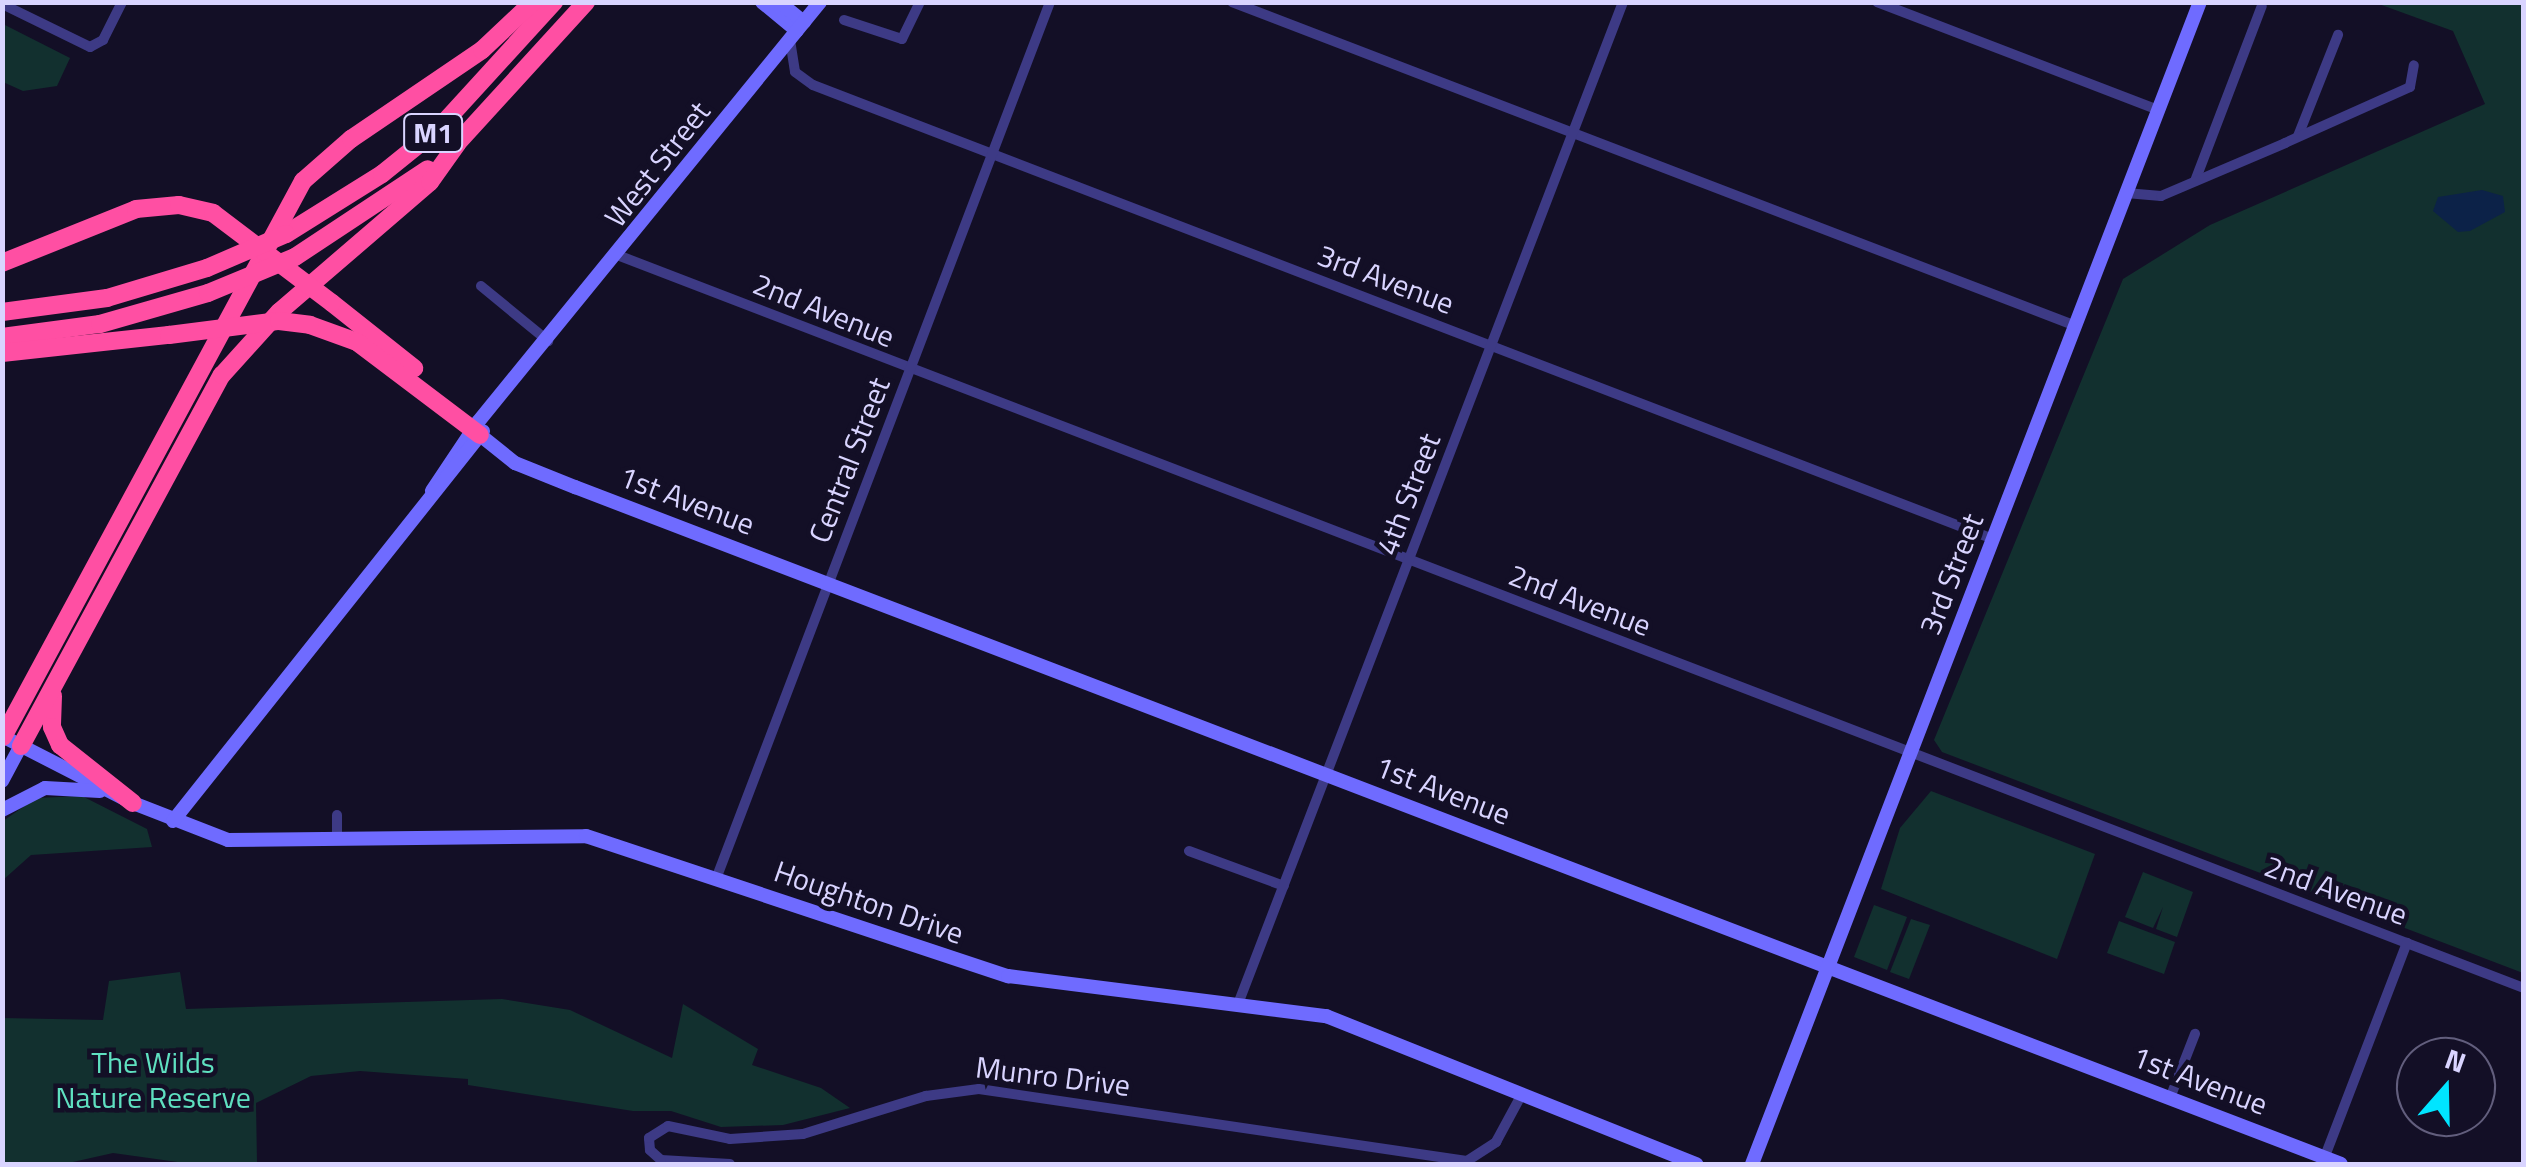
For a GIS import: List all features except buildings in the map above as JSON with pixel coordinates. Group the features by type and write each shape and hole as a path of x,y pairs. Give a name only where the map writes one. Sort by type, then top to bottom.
{"highway":[{"path":"3,737 288,202 337,150 434,86 533,2"},
{"name":"M1","path":"2,312 107,298 207,268 286,234 382,174 439,128 554,2"},
{"name":"M1","path":"2,337 100,324 208,294 295,257 402,190 457,144 586,2"},
{"path":"21,746 222,375 279,312 430,182 457,144"},
{"path":"2,263 150,205 213,213 332,303 479,429"},
{"path":"2,353 278,321 310,324 358,342 479,429"},
{"path":"58,676 51,714 57,739 133,803"}],"main road":[{"path":"762,2 797,31"},
{"path":"779,2 797,31"},
{"name":"West Street","path":"173,821 820,2"},
{"name":"3rd Street","path":"1752,1164 2200,2"},
{"name":"1st Avenue","path":"479,429 526,466 2170,1098 2323,1161 2342,1164"},
{"name":"Houghton Drive","path":"3,737 173,821 235,840 586,836 1008,976 1326,1016 1696,1164"},
{"path":"2,781 21,746"},
{"path":"2,810 46,788 110,792"},
{"path":"1735,1164 1761,1142"}],"street":[{"path":"2,4 90,47 103,40 122,2"},
{"path":"844,20 902,39 920,2"},
{"name":"Central Street","path":"716,878 1050,2"},
{"path":"1232,2 2076,326"},
{"name":"4th Street","path":"1238,1004 1622,2"},
{"path":"1878,2 2158,110"},
{"path":"2194,182 2262,6"},
{"name":"3rd Avenue","path":"797,31 794,68 803,80 1994,539"},
{"path":"2298,137 2338,35"},
{"path":"2126,192 2154,197 2298,137 2410,87 2414,65"},
{"name":"2nd Avenue","path":"620,256 2524,988"},
{"path":"481,286 549,342"},
{"path":"337,815 338,838"},
{"path":"1189,850 1284,886"},
{"path":"2323,1161 2407,943"},
{"path":"2170,1098 2195,1034"},
{"name":"Munro Drive","path":"730,1164 668,1162 653,1154 650,1138 668,1126 730,1140 803,1134 926,1096 980,1089 1467,1160 1496,1142 1522,1094"}],"green space":[{"path":"2376,3 2523,3 2523,973 1942,752 1934,740 2123,279 2210,225 2485,104 2453,31"},
{"path":"3,24 70,58 57,86 23,91 3,82"},
{"path":"1931,791 2095,854 2057,959 1881,889 1900,828"},
{"path":"82,796 147,829 152,847 31,855 3,880 3,821 36,798"},
{"path":"2143,872 2193,892 2177,937 2156,929 2163,907 2153,928 2125,917"},
{"path":"1874,905 1907,917 1887,970 1854,957"},
{"path":"1911,919 1930,925 1909,979 1890,972"},
{"path":"2119,921 2175,942 2164,974 2107,953"},
{"name":"The Wilds Nature Reserve","path":"180,972 186,1009 502,999 570,1010 672,1058 683,1004 758,1049 752,1065 821,1088 850,1108 783,1125 721,1127 671,1111 633,1111 468,1085 468,1079 360,1071 311,1076 256,1103 257,1163 192,1164 113,1153 64,1164 3,1164 2,1018 103,1020 109,981"}],"water":[{"path":"2482,190 2503,196 2505,212 2470,231 2458,232 2433,211 2438,197"}]}
